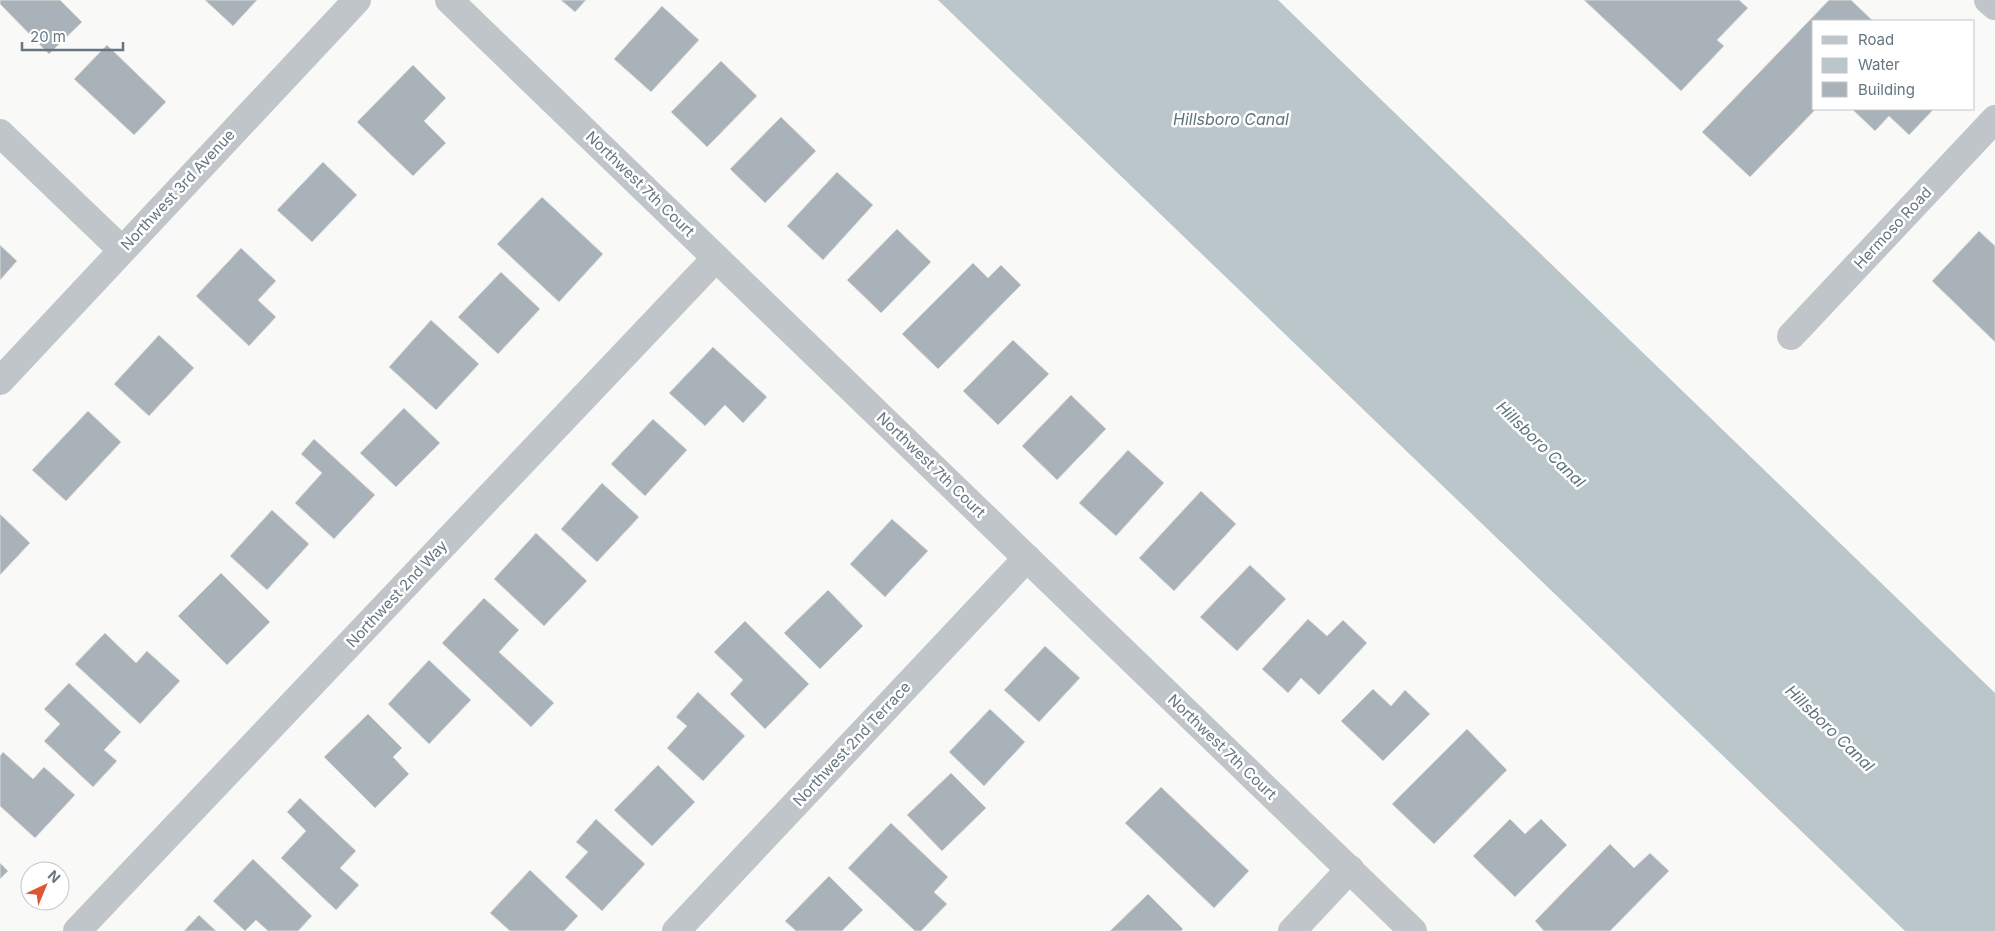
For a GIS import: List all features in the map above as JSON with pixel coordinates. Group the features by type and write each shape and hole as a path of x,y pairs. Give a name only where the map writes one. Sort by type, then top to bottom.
{"street":[{"name":"Northwest 3rd Avenue","path":"0,381 357,0"},
{"name":"Northwest 7th Court","path":"449,0 1413,931"},
{"path":"1988,0 1995,6"},
{"name":"Hermoso Road","path":"1791,336 1995,119"},
{"path":"0,133 122,250"},
{"name":"Northwest 2nd Way","path":"78,931 716,258"},
{"name":"Northwest 2nd Terrace","path":"676,931 1027,558"},
{"path":"1292,931 1350,869"}],"water":[{"name":"Hillsboro Canal","path":"938,0 1278,0 1995,693 1995,931 1905,931"}],"building":[{"path":"0,0 60,0 82,22 49,54 0,4"},
{"path":"205,0 257,0 233,26"},
{"path":"561,0 586,0 575,12"},
{"path":"1584,0 1739,0 1748,8 1717,40 1724,46 1681,91"},
{"path":"1829,0 1851,0 1872,20 1812,20 1812,110 1815,110 1750,177 1702,132"},
{"path":"662,6 699,40 651,92 614,59"},
{"path":"107,45 166,102 134,135 74,79"},
{"path":"721,61 757,96 707,147 671,112"},
{"path":"413,65 446,98 424,121 446,143 413,176 357,122"},
{"path":"1853,110 1933,110 1909,135 1889,116 1875,131"},
{"path":"781,117 816,151 765,203 730,169"},
{"path":"323,162 357,195 312,242 277,210"},
{"path":"837,172 873,205 823,260 787,226"},
{"path":"542,197 603,254 559,302 497,244"},
{"path":"897,229 931,262 881,313 847,280"},
{"path":"1979,231 1995,246 1995,342 1932,281"},
{"path":"0,245 17,261 0,280"},
{"path":"241,248 276,281 258,300 276,317 249,346 196,296"},
{"path":"973,263 988,278 1001,265 1021,285 938,369 902,334"},
{"path":"501,272 540,309 498,354 458,317"},
{"path":"431,320 479,364 436,410 389,367"},
{"path":"159,335 194,368 149,416 114,384"},
{"path":"1013,340 1049,374 998,425 963,391"},
{"path":"713,347 767,397 743,423 725,405 705,426 669,393"},
{"path":"1071,395 1106,429 1057,480 1022,446"},
{"path":"404,408 440,443 396,487 360,453"},
{"path":"88,411 121,442 66,501 32,470"},
{"path":"653,419 687,450 645,496 611,464"},
{"path":"314,439 375,495 334,539 295,503 322,473 301,454"},
{"path":"1128,450 1164,483 1116,536 1079,503"},
{"path":"602,483 639,517 597,562 561,529"},
{"path":"1201,491 1236,524 1174,591 1139,558"},
{"path":"272,510 309,544 267,590 230,556"},
{"path":"0,514 30,543 0,575"},
{"path":"892,519 928,551 885,597 850,564"},
{"path":"536,533 587,581 544,626 494,579"},
{"path":"1250,565 1286,599 1237,651 1200,617"},
{"path":"221,573 270,622 227,665 178,616"},
{"path":"828,590 863,626 820,669 784,633"},
{"path":"484,598 519,630 499,652 554,703 531,727 442,643"},
{"path":"1308,619 1327,636 1343,620 1367,643 1319,695 1301,678 1288,693 1262,669"},
{"path":"745,621 809,684 765,729 730,694 743,680 714,652"},
{"path":"105,633 136,663 147,651 180,681 140,724 75,664"},
{"path":"1045,646 1080,678 1039,722 1004,690"},
{"path":"429,660 471,700 429,744 388,704"},
{"path":"69,683 121,732 104,750 117,761 93,787 44,741 60,724 44,709"},
{"path":"1373,689 1391,706 1405,690 1430,714 1383,761 1341,721"},
{"path":"698,692 745,736 703,781 667,748 687,726 676,717"},
{"path":"990,709 1025,742 984,786 949,752"},
{"path":"368,714 402,748 393,757 409,774 375,808 324,757"},
{"path":"1467,729 1507,770 1434,844 1392,804"},
{"path":"3,752 33,779 44,767 75,795 35,838 0,806 0,756"},
{"path":"658,765 695,802 652,846 614,810"},
{"path":"951,773 986,808 942,851 907,815"},
{"path":"1161,787 1249,871 1214,908 1125,823"},
{"path":"300,798 356,851 340,868 359,885 336,910 281,858 306,831 287,812"},
{"path":"596,819 645,864 602,911 565,877 588,852 576,842"},
{"path":"1510,819 1525,834 1541,819 1567,845 1515,897 1473,856"},
{"path":"891,823 948,877 934,892 947,904 921,931 915,931 848,868"},
{"path":"1610,844 1634,868 1650,853 1669,871 1610,931 1544,931 1535,921"},
{"path":"253,859 312,916 298,931 268,931 256,920 245,931 213,901"},
{"path":"0,863 8,871 0,879"},
{"path":"530,870 578,916 564,931 510,931 490,913"},
{"path":"829,876 863,910 842,931 796,931 785,921"},
{"path":"1148,894 1183,929 1181,931 1110,931"},
{"path":"199,915 216,931 184,931"}]}
